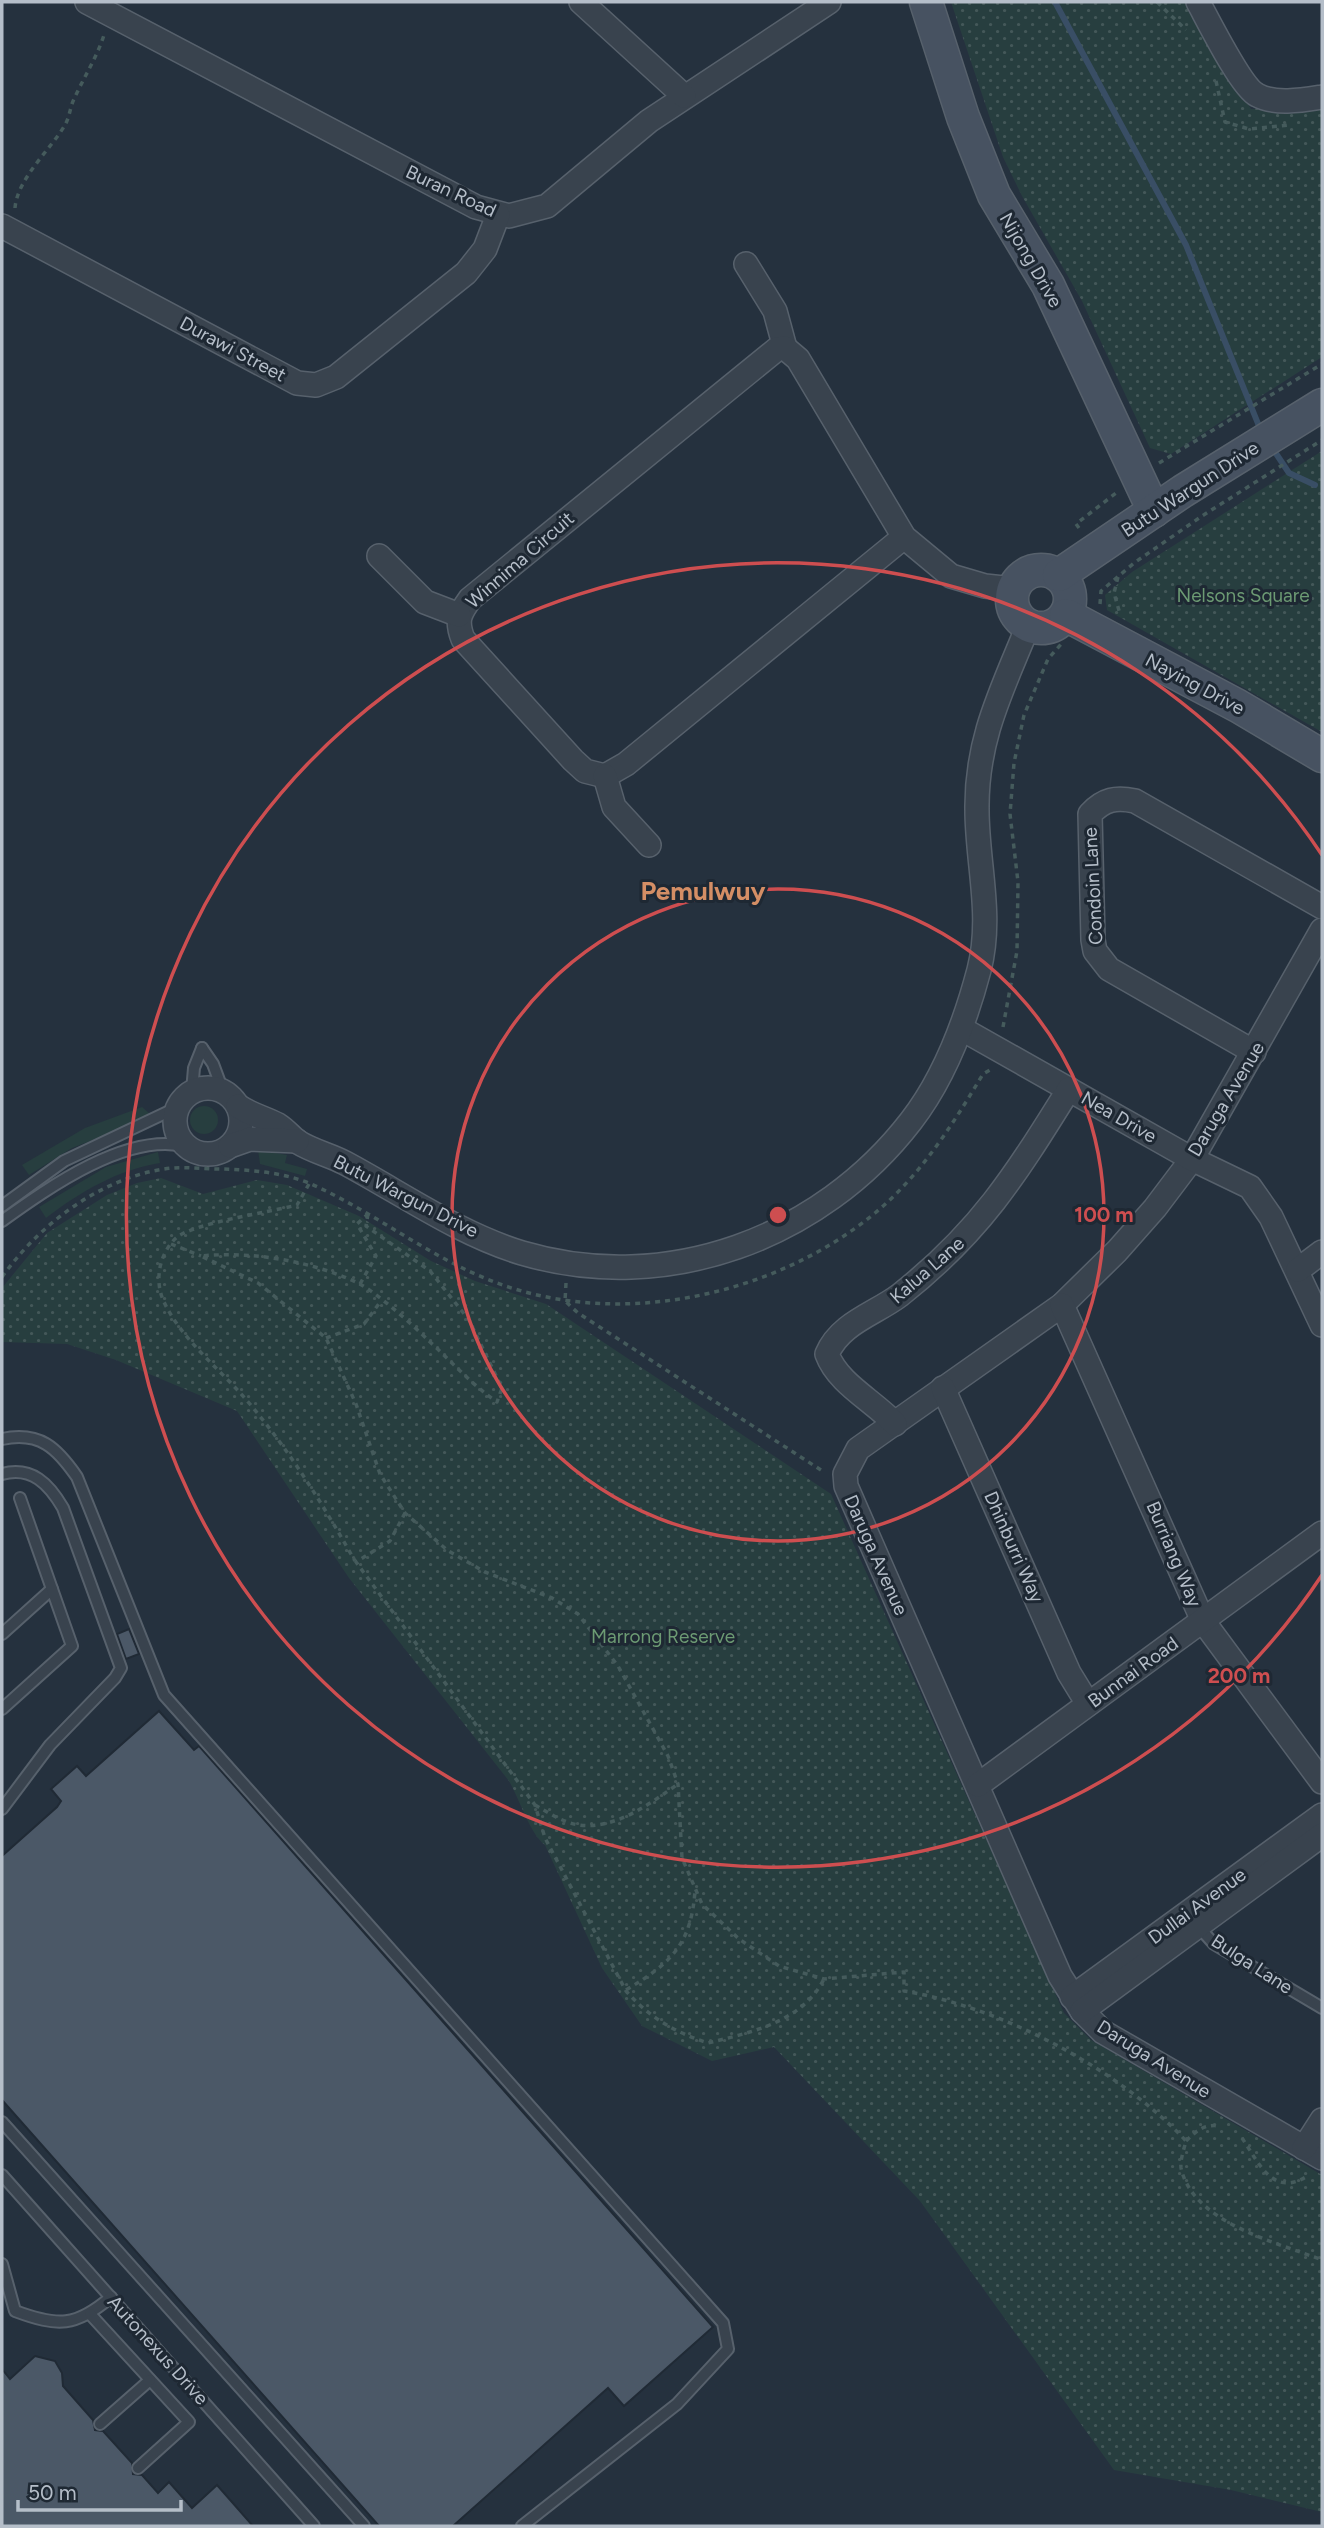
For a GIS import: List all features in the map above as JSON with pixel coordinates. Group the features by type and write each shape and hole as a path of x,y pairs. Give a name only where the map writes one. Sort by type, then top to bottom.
{"street":[{"name":"Buran Road","path":"88,2 115,8 476,207 498,215 521,215 547,206 649,121 829,2"},
{"path":"581,2 684,96"},
{"name":"Nijong Drive","path":"926,2 963,117 994,195 1048,285 1154,510"},
{"path":"1198,2 1244,82 1257,95 1273,100 1322,97"},
{"name":"Durawi Street","path":"3,227 297,383 316,386 336,377 466,273 485,249 498,215"},
{"path":"746,264 775,312 785,348 798,359 904,537 951,576 985,586 1013,589"},
{"name":"Winnima Circuit","path":"605,776 585,771 573,760 463,639 458,626 459,615 470,599 755,364 777,349 785,348"},
{"name":"Butu Wargun Drive","path":"1059,575 1183,491 1322,405"},
{"path":"649,845 614,807 605,776 615,772 637,755 904,537"},
{"path":"379,556 425,602 459,615"},
{"path":"1038,569 1059,575 1070,593 1074,619 1049,628 1028,626 1013,610 1013,589 1019,579 1038,569"},
{"name":"Naying Drive","path":"1074,619 1238,706 1322,757"},
{"name":"Butu Wargun Drive","path":"185,1099 213,1088 281,1126 297,1141 343,1162 442,1218 521,1252 570,1263 642,1267 692,1261 737,1249 788,1227 821,1207 876,1163 913,1119 962,1029 981,965 986,901 977,811 987,723 1028,626"},
{"name":"Condoin Lane","path":"1254,1052 1109,969 1101,961 1093,940 1090,814 1099,804 1111,799 1135,801 1322,907"},
{"name":"Daruga Avenue","path":"1313,2160 1103,2032 1077,2004 1060,1976 846,1486 845,1474 858,1449 1062,1305 1117,1251 1192,1158 1322,930"},
{"name":"Nea Drive","path":"962,1029 1192,1158 1250,1187 1260,1198 1298,1270 1322,1325"},
{"name":"Kalua Lane","path":"895,1424 880,1407 837,1374 827,1354 832,1343 840,1332 887,1305 935,1268 964,1238 995,1204 1025,1162 1069,1089"},
{"path":"230,1146 241,1127 231,1098"},
{"path":"185,1099 176,1129 188,1147"},
{"name":"Butu Wargun Drive","path":"188,1147 209,1154 250,1139 297,1141"},
{"path":"1298,1270 1322,1252"},
{"name":"Burriang Way","path":"1062,1305 1203,1621 1322,1782"},
{"name":"Dhinburri Way","path":"943,1388 1069,1673 1088,1704"},
{"name":"Bunnai Road","path":"978,1785 1322,1533"},
{"name":"Dullai Avenue","path":"1194,1920 1322,1815"},
{"name":"Dullai Avenue","path":"1077,2004 1194,1920 1322,1835"},
{"path":"1313,2160 1322,2120"}],"lane":[{"path":"2,1206 64,1161 185,1099 202,1048 231,1098"},
{"path":"2,1221 70,1177 127,1151 173,1143 188,1147"},
{"path":"2,1439 35,1439 59,1451 77,1477 164,1695 723,2323 728,2348 677,2404 522,2526"},
{"path":"2,1474 14,1471 34,1475 52,1488 63,1508 121,1668 116,1678 50,1745 2,1809"},
{"path":"2,1709 72,1646 20,1498"},
{"path":"2,1634 52,1589"},
{"name":"Bulga Lane","path":"1194,1920 1214,1944 1322,2008"},
{"path":"2,2122 364,2526"},
{"name":"Autonexus Drive","path":"2,2175 314,2526"},
{"path":"2,2264 15,2311 34,2318 66,2324 90,2314 111,2297"},
{"path":"90,2314 189,2422 138,2468"},
{"path":"100,2424 150,2380"}],"path":[{"path":"3,227 15,209 16,197 39,156 52,146 67,121 115,8"},
{"path":"1238,415 1322,365"},
{"path":"2,1277 44,1226 91,1197 131,1178 164,1169 190,1167 254,1170 309,1184 368,1214 424,1248 489,1280 565,1301 627,1304 737,1287 834,1242 875,1213 927,1159 984,1074 995,1067 1003,1052 1007,1041 1002,1024 1017,951 1018,881 1010,814 1014,763 1024,715 1048,659 1074,619 1100,605 1101,591 1118,575 1202,516 1322,440"},
{"path":"309,1184 298,1205 186,1231 171,1244 159,1265 164,1302 198,1350 242,1395 285,1450 319,1499 356,1562 535,1805 545,1838 626,1991 645,2012 664,2025 708,2043 787,2018 816,1994 824,1979"},
{"path":"360,1284 376,1256 357,1224 368,1214"},
{"path":"201,1256 252,1255 312,1267 360,1284 429,1340 470,1383 497,1402 502,1388 469,1320 430,1271 366,1226 368,1214"},
{"path":"171,1244 258,1283 326,1338 356,1404 380,1474 405,1513 447,1550 485,1572 552,1598 578,1614 618,1666 668,1756 678,1784 682,1858 702,1904 749,1946 779,1966 824,1979 904,1972 904,1991 929,1995 1018,2026 1116,2079 1158,2111 1186,2141"},
{"path":"565,1287 565,1301 578,1313 846,1486"},
{"path":"326,1338 364,1324 381,1301"},
{"path":"356,1562 390,1541 405,1513"},
{"path":"535,1805 580,1825 597,1825 644,1807 678,1784"},
{"path":"626,1991 655,1973 674,1955 690,1925 695,1889"},
{"path":"1226,2128 1208,2125 1196,2130 1186,2141 1180,2165 1191,2193 1222,2219 1322,2260"},
{"path":"1233,2131 1243,2139 1262,2169 1273,2179 1286,2184 1299,2182 1313,2160"}],"green space":[{"path":"951,2 1189,2 1251,109 1322,105 1322,357 1171,454 1150,448 1082,301 1022,196 1003,157"},
{"name":"Nelsons Square","path":"1322,451 1322,732 1107,610 1105,595 1132,572"},
{"path":"204,1106 214,1110 218,1120 214,1130 204,1134 194,1130 190,1120 194,1110"},
{"path":"142,1107 150,1114 129,1126 72,1148 29,1175 22,1165 85,1128"},
{"path":"258,1150 287,1155 285,1163 307,1169 305,1176 260,1164"},
{"path":"158,1152 160,1163 129,1171 100,1183 46,1218 39,1207 106,1167"},
{"name":"Marrong Reserve","path":"161,1178 203,1194 257,1180 287,1185 359,1216 431,1261 475,1281 546,1304 831,1494 1064,2013 1091,2040 1322,2175 1322,2512 1231,2490 1114,2470 920,2201 774,2047 712,2061 642,2026 602,1968 545,1845 530,1825 509,1781 349,1578 237,1411 116,1360 67,1344 2,1342 2,1288 47,1233 107,1195 137,1183"}],"building":[{"path":"129,1629 139,1654 126,1659 117,1634"},
{"path":"159,1711 194,1750 199,1746 713,2327 624,2406 608,2388 453,2526 379,2526 2,2100 2,1856 57,1807 61,1801 51,1789 77,1766 86,1776"},
{"path":"35,2356 55,2361 62,2373 63,2386 93,2420 95,2430 103,2431 132,2463 133,2474 142,2475 158,2493 169,2482 192,2508 217,2485 253,2526 2,2526 2,2369 10,2379"}],"waterway":[{"path":"1055,2 1186,245 1261,431"},
{"path":"1271,446 1289,473 1315,485"}],"district":[{"name":"Pemulwuy","path":"703,891"}]}
